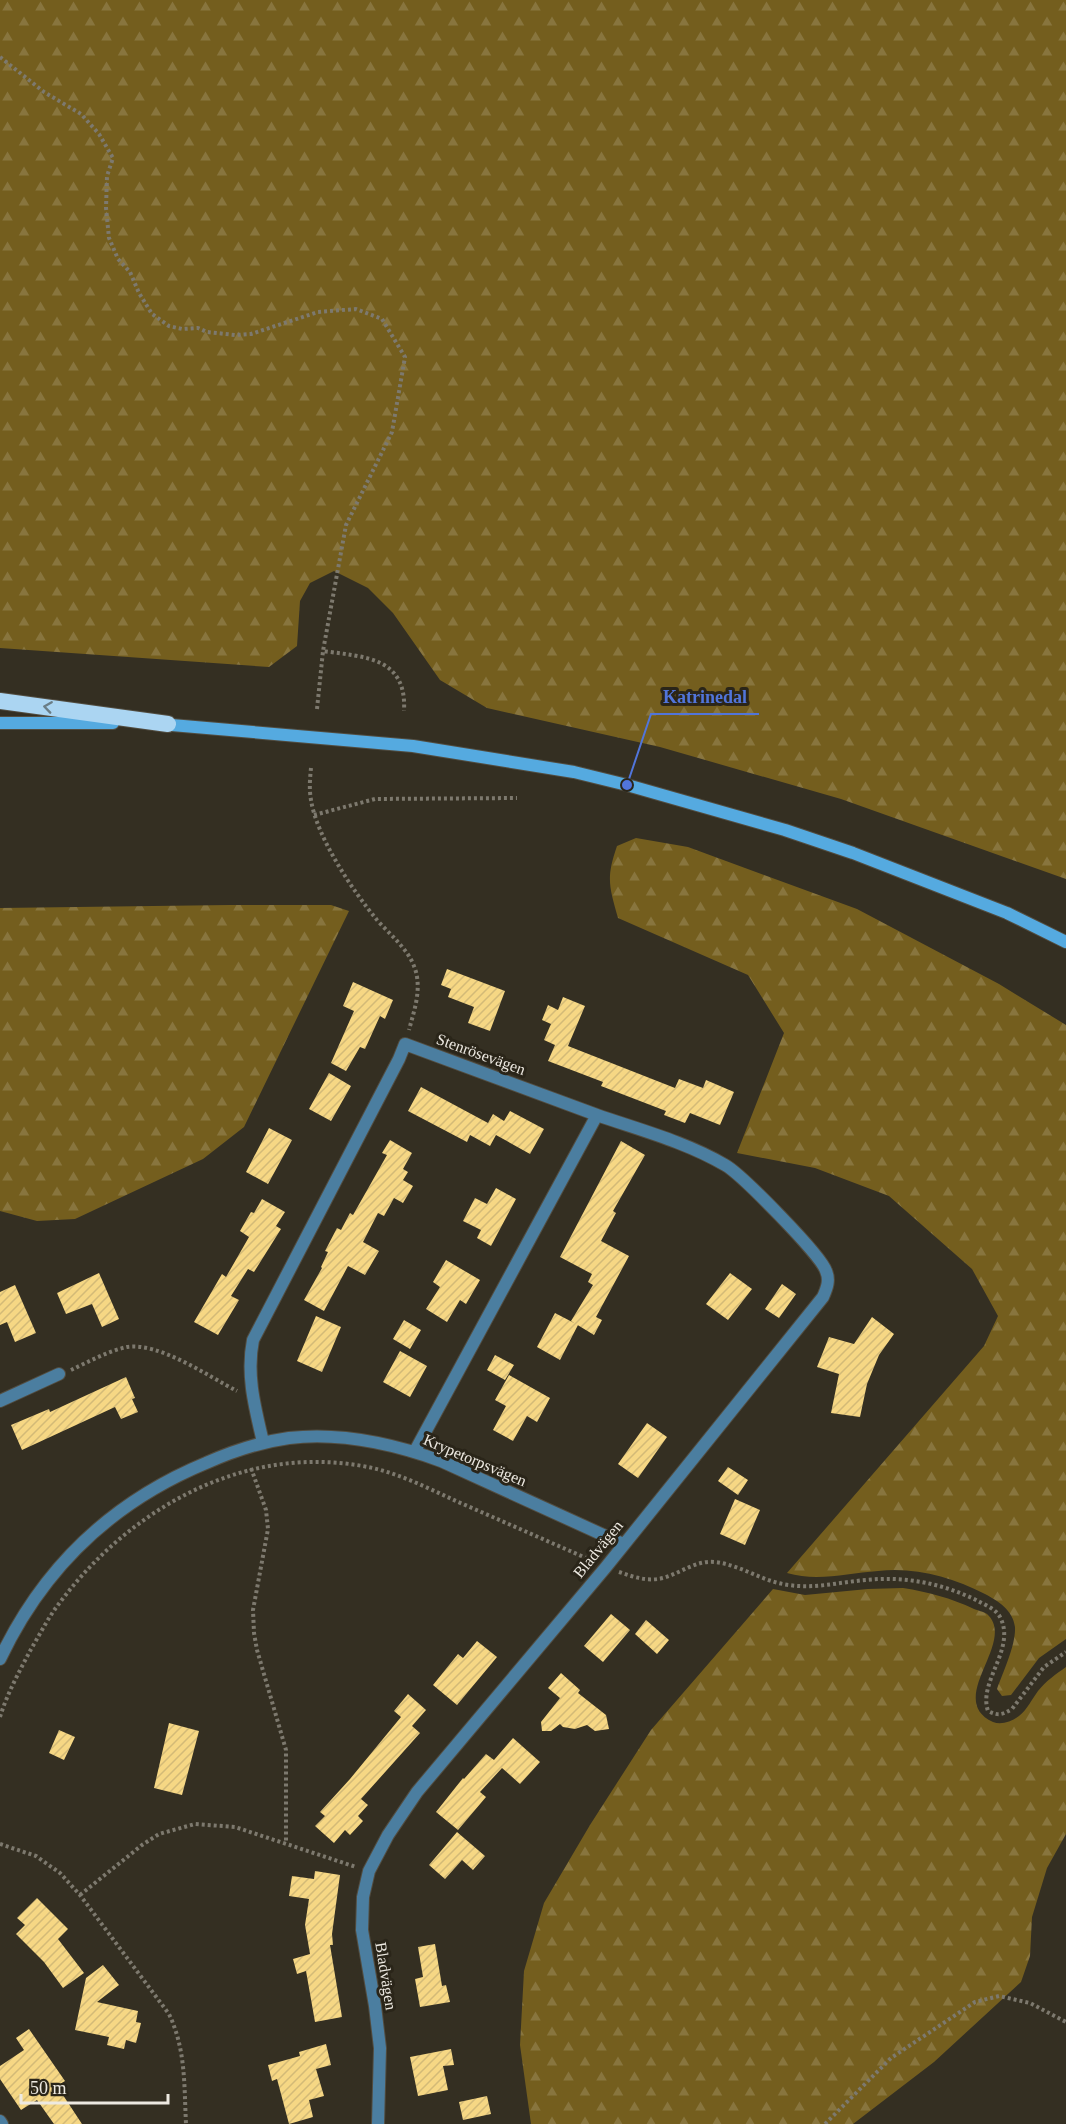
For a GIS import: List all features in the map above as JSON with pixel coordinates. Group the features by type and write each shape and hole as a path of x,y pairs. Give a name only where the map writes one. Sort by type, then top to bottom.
{"highway":[{"path":"0,701 168,724"}],"main road":[{"path":"0,723 168,724 413,746 542,766 616,782 785,830 854,853 1007,913 1066,942"}],"street":[{"name":"Stenrösevägen","path":"405,1044 597,1115"},
{"path":"263,1442 254,1400 249,1358 253,1340 394,1070 405,1044"},
{"path":"416,1451 597,1115"},
{"name":"Bladvägen","path":"378,2124 380,2048 362,1930 363,1898 369,1871 388,1835 417,1792 606,1567 824,1297 828,1288 828,1278 821,1260 754,1189 728,1166 701,1152 597,1115"},
{"path":"0,1401 59,1374"},
{"name":"Krypetorpsvägen","path":"0,1659 44,1586 69,1555 96,1529 125,1506 184,1472 263,1442 322,1437 416,1451 623,1544"}],"path":[{"path":"0,57 44,92 81,114 99,134 113,158 107,176 106,208 109,238 118,259 130,272 139,293 153,314 169,326 182,329 198,328 207,332 235,335 251,334 318,312 356,309 382,319 405,357 392,432 346,525 323,651 316,709"},
{"path":"323,651 381,662 397,677 405,694 404,711"},
{"path":"311,768 309,785 314,815 347,879 366,907 410,956 413,963 418,984 417,1000 405,1044"},
{"path":"314,815 375,799 517,798"},
{"path":"59,1374 124,1348 140,1346 158,1349 254,1400"},
{"path":"247,1448 251,1469 266,1510 268,1528 253,1610 254,1633 286,1750 286,1843"},
{"path":"0,1717 16,1677 45,1623 79,1578 127,1532 168,1504 192,1491 251,1469 285,1462 324,1461 369,1467 406,1479 636,1578 649,1580 663,1578 700,1563 714,1562 729,1565 759,1578 788,1585 824,1585 901,1578 938,1585 965,1594 993,1609 1001,1617 1004,1629 1003,1648 989,1686 986,1703 988,1711 997,1715 1004,1714 1011,1709 1044,1667 1066,1652"},
{"path":"80,1895 159,1834 195,1824 235,1827 369,1871"},
{"path":"0,1844 28,1852 60,1873 80,1895 169,2014 178,2033 182,2050 186,2124"},
{"path":"825,2124 891,2058 975,2002 999,1996 1030,2003 1066,2022"}],"green space":[{"path":"0,0 1066,0 1066,879 841,799 660,747 487,708 440,680 393,613 368,588 334,571 310,583 300,601 297,646 269,667 0,648"},
{"path":"636,838 688,847 857,909 999,984 1066,1025 1066,1639 1039,1658 1011,1695 1002,1696 997,1689 1015,1634 1014,1621 1004,1607 985,1594 946,1578 920,1572 892,1570 821,1577 787,1573 984,1346 998,1316 972,1269 889,1196 815,1168 737,1153 784,1033 748,975 618,918 611,890 611,866 617,846"},
{"path":"331,905 349,911 244,1127 203,1159 75,1219 37,1221 0,1211 0,908"},
{"path":"903,1588 948,1599 987,1614 994,1626 994,1639 978,1685 976,1699 980,1712 993,1722 1006,1722 1019,1716 1041,1687 1066,1667 1066,1834 1047,1868 1032,1917 1030,1956 1021,1982 934,2062 853,2124 531,2124 520,2045 524,1971 544,1903 590,1825 651,1730 773,1589 805,1595"}],"building":[{"path":"447,969 505,991 490,1031 468,1023 474,1007 448,997 451,989 441,985"},
{"path":"353,982 393,1000 385,1019 380,1016 365,1049 360,1047 346,1071 331,1063 354,1011 343,1006"},
{"path":"563,997 585,1006 568,1046 675,1088 679,1079 703,1088 706,1080 734,1092 720,1125 690,1113 685,1123 664,1115 666,1111 601,1086 603,1082 548,1061 555,1045 544,1040 551,1024 542,1020 548,1005 558,1010"},
{"path":"329,1073 351,1086 331,1121 309,1109"},
{"path":"421,1087 488,1123 493,1114 504,1121 510,1111 544,1129 530,1154 496,1135 490,1146 470,1135 467,1142 408,1111"},
{"path":"269,1128 292,1140 268,1184 246,1172"},
{"path":"390,1140 412,1153 403,1169 408,1172 403,1180 413,1186 403,1203 394,1198 384,1216 378,1213 363,1242 379,1251 365,1275 348,1266 324,1311 304,1300 322,1268 328,1252 325,1251 337,1228 341,1230 350,1213 353,1215 387,1155 382,1153"},
{"path":"621,1141 645,1155 613,1211 616,1213 601,1241 629,1256 596,1317 602,1320 594,1335 571,1321 593,1285 588,1282 592,1274 560,1257"},
{"path":"496,1188 516,1199 491,1246 477,1238 481,1230 463,1221 475,1198 487,1204"},
{"path":"262,1199 285,1212 276,1226 281,1229 254,1272 248,1269 231,1296 239,1300 218,1335 194,1322 222,1274 226,1277 249,1237 240,1231"},
{"path":"446,1260 480,1280 466,1304 460,1300 447,1322 426,1309 440,1287 433,1282"},
{"path":"99,1273 119,1319 102,1327 92,1304 66,1314 57,1293"},
{"path":"730,1273 752,1289 728,1320 706,1304"},
{"path":"782,1284 796,1294 779,1318 765,1309"},
{"path":"15,1285 36,1333 15,1342 7,1322 0,1325 0,1292"},
{"path":"555,1313 578,1325 560,1360 537,1347"},
{"path":"316,1316 341,1327 322,1372 297,1361"},
{"path":"872,1317 894,1334 879,1355 867,1384 860,1417 831,1413 839,1374 817,1367 829,1337 854,1344"},
{"path":"404,1320 421,1330 410,1349 393,1339"},
{"path":"400,1351 427,1366 410,1397 383,1382"},
{"path":"495,1355 514,1365 505,1380 487,1370"},
{"path":"509,1375 550,1398 537,1422 527,1416 513,1441 493,1430 506,1406 495,1400"},
{"path":"126,1377 138,1412 121,1419 115,1407 22,1450 11,1425 49,1409 50,1412"},
{"path":"647,1423 667,1437 638,1478 618,1464"},
{"path":"728,1467 748,1480 738,1495 718,1481"},
{"path":"735,1499 760,1510 745,1545 720,1534"},
{"path":"611,1614 630,1630 603,1662 584,1646"},
{"path":"646,1620 669,1640 657,1654 635,1634"},
{"path":"477,1641 497,1657 457,1705 433,1685 458,1654 463,1658"},
{"path":"561,1673 580,1690 578,1693 606,1715 609,1729 595,1731 587,1725 575,1729 563,1727 560,1724 551,1731 542,1731 541,1722 560,1698 548,1688"},
{"path":"408,1694 426,1710 412,1726 420,1733 361,1799 368,1805 358,1816 363,1821 350,1835 345,1830 334,1843 315,1826 325,1816 320,1812 401,1717 394,1711"},
{"path":"169,1723 199,1731 182,1795 154,1788"},
{"path":"59,1730 75,1737 64,1760 49,1753"},
{"path":"513,1738 540,1762 520,1784 502,1768 480,1792 486,1797 458,1830 436,1812 486,1754 494,1760"},
{"path":"457,1832 485,1856 473,1870 462,1860 445,1879 429,1865"},
{"path":"315,1871 340,1875 332,1934 333,1945 330,1945 342,2017 315,2022 306,1971 297,1974 293,1959 310,1954 305,1925 309,1899 289,1896 292,1876 314,1879"},
{"path":"37,1898 68,1929 58,1939 84,1973 63,1988 44,1962 16,1934 25,1925 17,1918"},
{"path":"435,1944 442,1986 446,1985 450,2002 420,2007 415,1979 423,1977 418,1947"},
{"path":"103,1965 119,1985 97,2002 138,2011 136,2022 141,2023 136,2043 126,2040 124,2049 107,2045 109,2037 75,2030 86,1978"},
{"path":"29,2029 65,2081 57,2086 82,2124 54,2124 37,2100 21,2110 0,2079 0,2066 24,2050 16,2038"},
{"path":"326,2044 331,2065 316,2069 324,2096 309,2100 313,2117 289,2124 277,2079 272,2081 268,2065 300,2056 299,2052"},
{"path":"451,2049 454,2065 443,2066 448,2090 418,2096 410,2057"},
{"path":"487,2096 491,2114 463,2120 459,2102"}],"place":[{"name":"Katrinedal","path":"627,785"}]}
